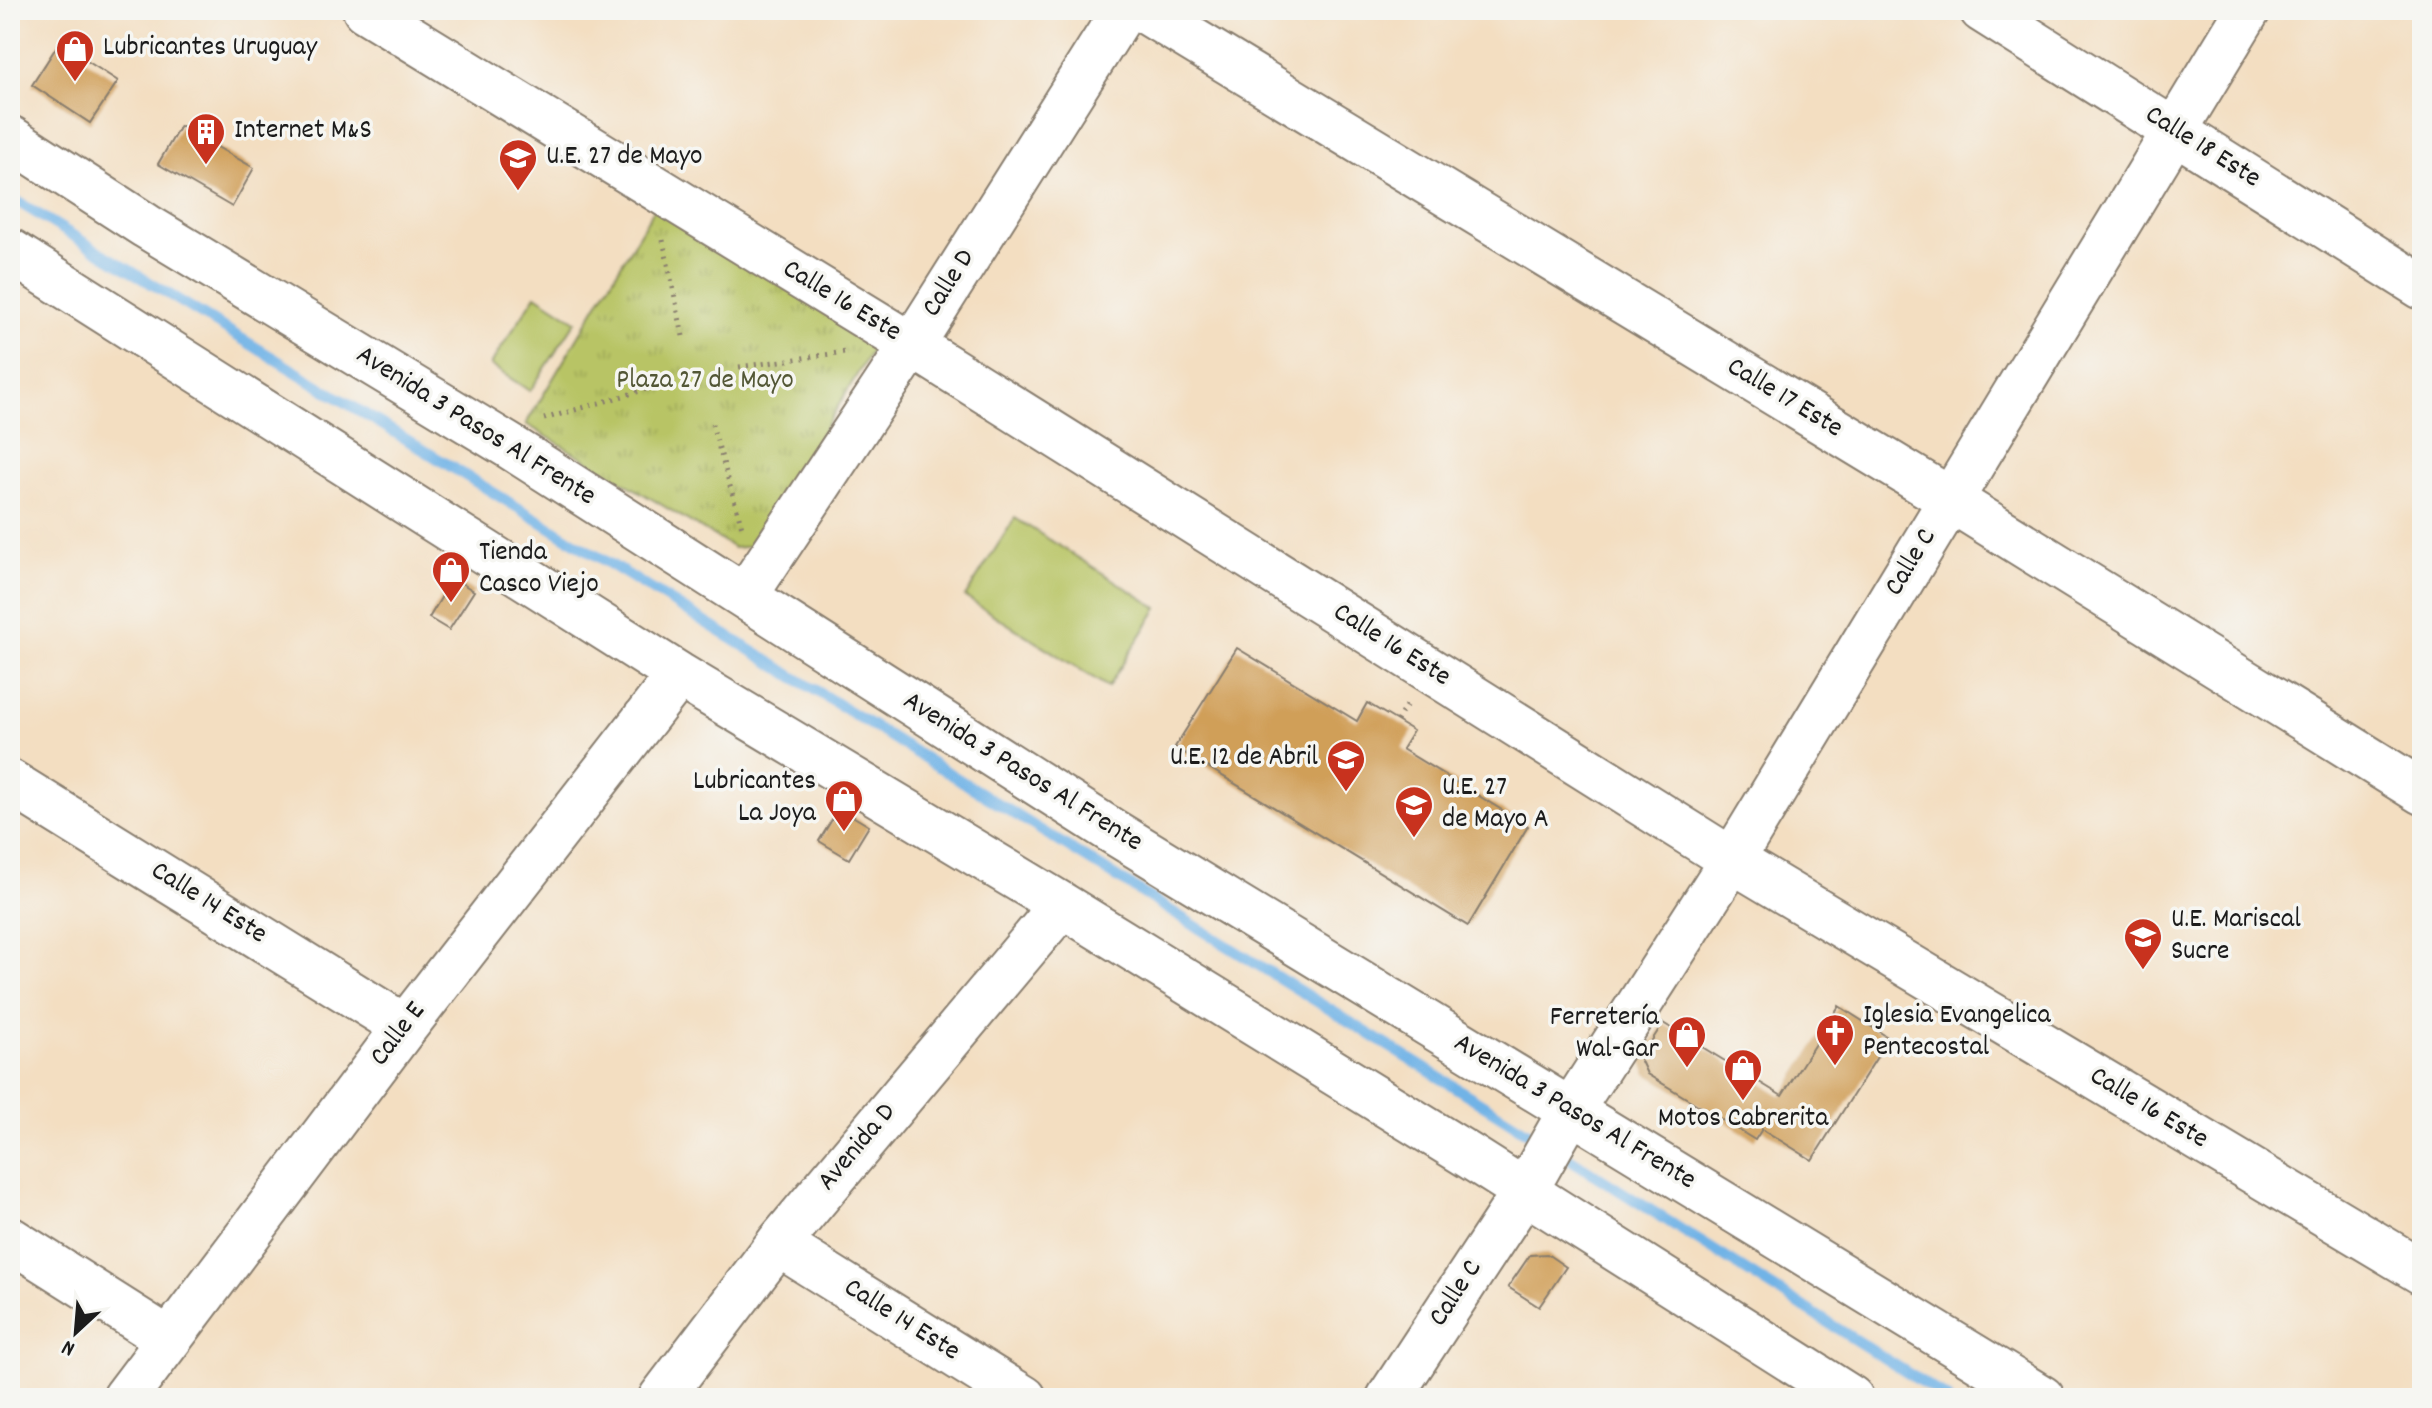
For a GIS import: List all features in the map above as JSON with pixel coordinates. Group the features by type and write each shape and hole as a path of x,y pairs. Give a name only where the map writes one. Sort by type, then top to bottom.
{"street":[{"name":"Calle 16 Este","path":"365,10 912,345 1732,860 2422,1272"},
{"name":"Calle D","path":"745,596 912,345 1124,10"},
{"name":"Calle 17 Este","path":"1143,10 1951,500 2422,792"},
{"name":"Calle 18 Este","path":"1982,10 2422,287"},
{"name":"Calle C","path":"1389,1398 1532,1179 1732,860 2248,10"},
{"name":"Avenida 3 Pasos Al Frente","path":"10,138 146,226 509,446 1567,1120 2042,1398"},
{"path":"10,251 679,675 1062,905 1532,1179 1851,1398"},
{"name":"Calle E","path":"125,1398 405,1027 679,675"},
{"name":"Calle 14 Este","path":"10,782 405,1027"},
{"name":"Avenida D","path":"661,1398 778,1244 1062,905"},
{"path":"10,1239 168,1339"},
{"name":"Calle 14 Este","path":"778,1244 1024,1398"}],"path":[{"path":"663,192 656,206 684,341"},
{"path":"739,367 912,345"},
{"path":"509,446 526,424 654,387"},
{"path":"712,424 744,533"}],"green space":[{"name":"Plaza 27 de Mayo","path":"656,206 866,331 873,348 754,546 734,548 526,424"},
{"path":"536,295 576,321 530,391 490,365"},
{"path":"1015,518 1158,608 1108,687 965,597"}],"building":[{"name":"Lubricantes Uruguay","path":"59,43 118,81 90,123 32,85"},
{"name":"Internet M&S","path":"180,126 254,168 232,207 158,164"},
{"name":"Tienda Casco Viejo","path":"453,578 474,591 449,630 429,618"},
{"path":"1237,648 1357,721 1367,703 1397,721 1413,731 1402,749 1528,826 1468,926 1175,747"},
{"name":"Lubricantes La Joya","path":"839,808 869,826 849,859 819,841"},
{"path":"1839,1006 1889,1038 1812,1160 1762,1129 1755,1140 1647,1074 1640,1059 1663,1023 1782,1096"},
{"path":"1547,1254 1566,1267 1539,1307 1508,1287 1530,1255"}],"waterway":[{"path":"10,197 744,646 1545,1143"},
{"path":"1559,1152 1947,1398"}],"place":[{"name":"Lubricantes Uruguay","path":"75,83"},
{"name":"Internet M&S","path":"206,166"},
{"name":"U.E. 27 de Mayo","path":"518,192"},
{"name":"Tienda Casco Viejo","path":"451,604"},
{"name":"U.E. 12 de Abril","path":"1346,793"},
{"name":"Lubricantes La Joya","path":"844,833"},
{"name":"U.E. 27 de Mayo A","path":"1414,839"},
{"name":"U.E. Mariscal Sucre","path":"2143,971"},
{"name":"Iglesia Evangelica Pentecostal","path":"1835,1067"},
{"name":"Ferretería Wal-Gar","path":"1687,1069"},
{"name":"Motos Cabrerita","path":"1743,1102"}]}
